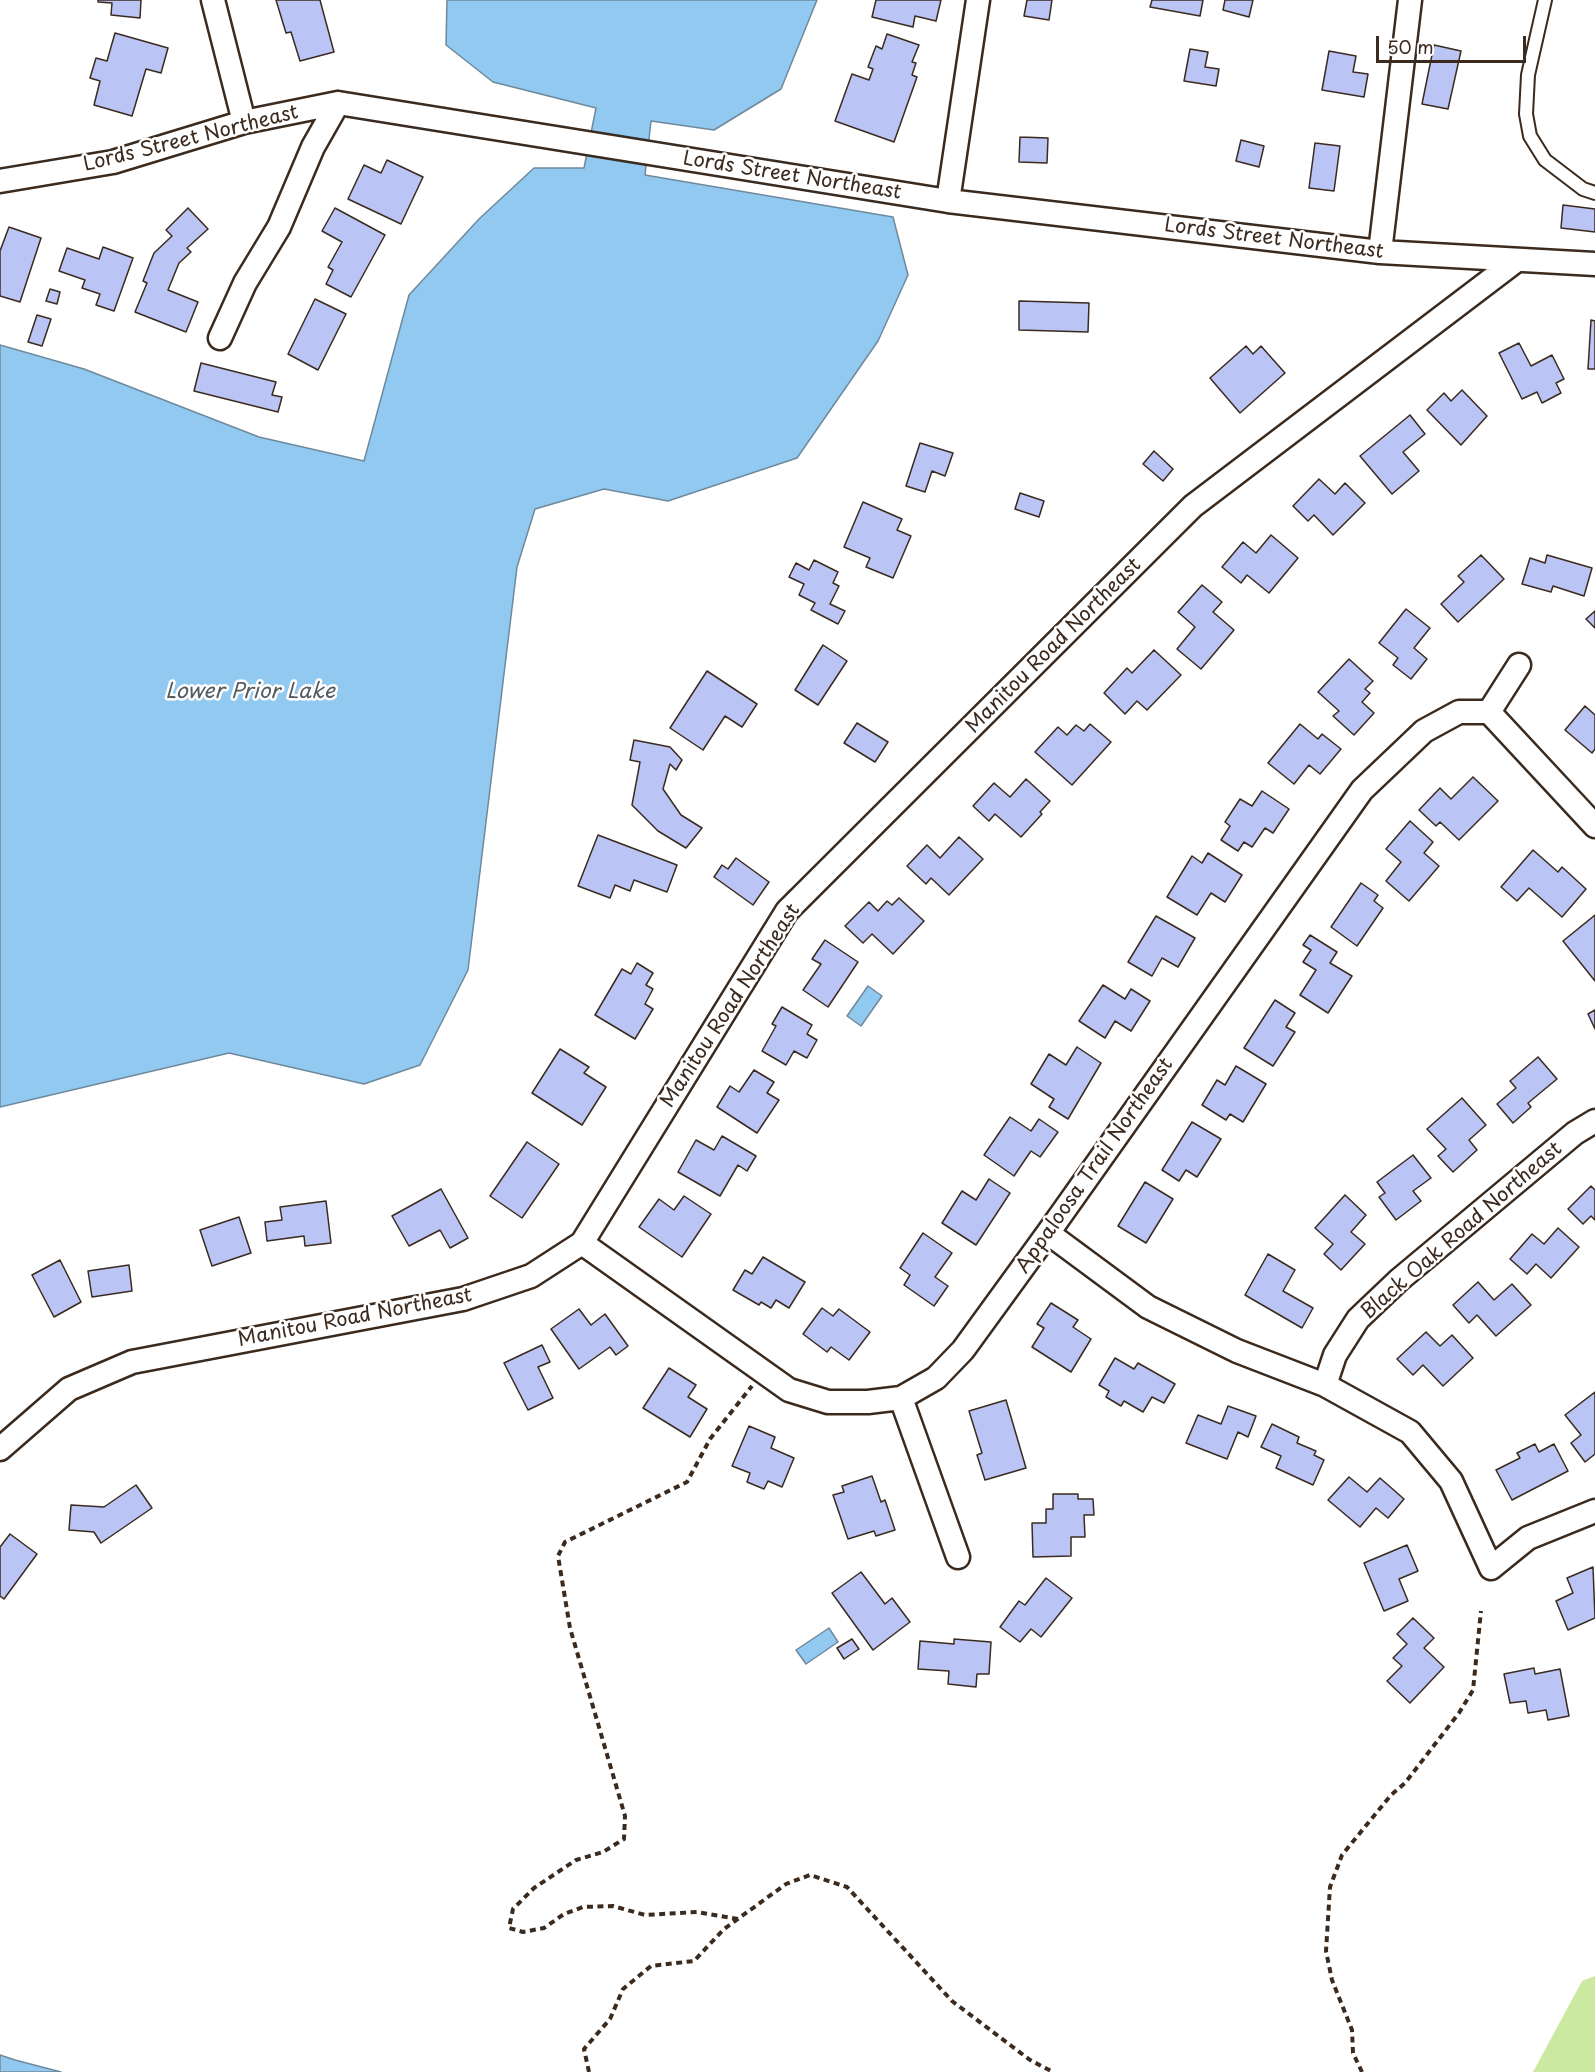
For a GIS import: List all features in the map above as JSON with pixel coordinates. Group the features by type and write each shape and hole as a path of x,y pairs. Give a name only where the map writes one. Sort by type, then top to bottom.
{"street":[{"path":"213,0 244,122"},
{"path":"948,201 978,0"},
{"path":"1380,252 1410,0"},
{"path":"220,338 245,283 279,227 313,147 338,103"},
{"name":"Lords Street Northeast","path":"0,182 113,162 244,122 338,103 948,201 1380,252 1595,264"},
{"name":"Manitou Road Northeast","path":"0,1449 69,1389 132,1362 463,1299 531,1276 582,1243 787,911 1193,506 1516,260"},
{"path":"1519,665 1489,712 1595,826"},
{"name":"Appaloosa Trail Northeast","path":"582,1243 789,1390 828,1401 868,1402 901,1398 936,1378 963,1350 1048,1233 1362,789 1424,731 1459,712 1489,712"},
{"name":"Black Oak Road Northeast","path":"1325,1385 1335,1355 1358,1319 1399,1280 1575,1133 1595,1121"},
{"path":"1048,1233 1148,1307 1237,1351 1325,1385 1410,1432 1451,1481 1491,1568 1528,1538 1595,1511"},
{"path":"901,1398 958,1557"}],"lane":[{"path":"1545,0 1528,75 1526,114 1530,136 1545,160 1583,189 1595,193"}],"path":[{"path":"738,1918 697,1912 645,1914 613,1906 583,1907 564,1914 544,1928 523,1932 509,1928 513,1909 542,1882 576,1860 603,1852 624,1839 626,1816 570,1628 558,1556 565,1542 687,1482 710,1439 729,1419 762,1372"},
{"path":"1362,2072 1353,2053 1352,2030 1332,1980 1326,1951 1330,1887 1342,1855 1391,1795 1405,1783 1459,1713 1473,1690 1481,1611"},
{"path":"589,2072 584,2049 610,2019 623,1989 651,1966 694,1961 724,1929 738,1918 786,1884 810,1875 847,1887 952,2001 1030,2060 1053,2072"}],"green space":[{"path":"1595,1976 1595,2072 1533,2072 1582,1981"}],"water":[{"name":"Lower Prior Lake","path":"447,0 817,0 781,89 714,130 651,121 645,175 893,217 908,275 878,341 797,458 668,501 604,489 535,509 517,567 468,970 420,1065 364,1084 229,1053 0,1107 0,345 84,369 259,437 364,461 409,295 479,219 534,168 584,168 596,108 493,82 446,45"},
{"path":"868,986 882,996 861,1026 847,1016"},
{"path":"829,1628 838,1642 806,1664 796,1650"},
{"path":"0,2055 15,2060 61,2072 0,2072"}],"building":[{"path":"98,0 141,0 140,18 111,15 112,3 98,2"},
{"path":"276,0 320,0 334,52 300,61 291,32 286,33"},
{"path":"876,0 941,0 936,21 915,16 913,27 872,17"},
{"path":"1027,0 1052,0 1049,20 1024,16"},
{"path":"1152,0 1203,0 1200,16 1150,7"},
{"path":"1225,0 1253,0 1249,17 1223,10"},
{"path":"115,33 168,48 161,73 146,69 132,116 94,105 100,81 90,78 96,58 107,61"},
{"path":"887,34 919,45 912,62 916,63 912,75 917,77 894,142 835,121 852,74 869,80 873,69 868,67 876,46 882,49"},
{"path":"1434,45 1461,51 1448,109 1422,104"},
{"path":"1190,49 1208,52 1205,67 1219,69 1216,86 1184,81"},
{"path":"1329,51 1356,56 1353,72 1368,74 1364,97 1322,90"},
{"path":"1020,137 1048,138 1047,163 1019,162"},
{"path":"1241,140 1264,146 1259,167 1236,161"},
{"path":"1315,143 1340,146 1334,191 1309,188"},
{"path":"387,160 423,177 401,224 348,199 364,165 381,173"},
{"path":"1563,205 1595,209 1595,232 1561,228"},
{"path":"188,208 208,229 187,248 191,252 179,263 168,290 198,302 186,332 135,312 147,283 143,281 154,253 172,236 166,230"},
{"path":"335,208 385,235 351,297 326,284 333,270 328,267 342,242 322,231"},
{"path":"9,227 41,238 20,302 0,296 0,251"},
{"path":"103,247 133,258 114,311 96,305 100,294 82,288 85,280 59,271 67,248 99,259"},
{"path":"50,289 60,292 57,304 46,301"},
{"path":"315,299 346,314 318,370 288,354"},
{"path":"1019,301 1089,303 1088,332 1019,330"},
{"path":"37,315 51,319 42,346 28,342"},
{"path":"1591,320 1595,321 1595,369 1588,369"},
{"path":"1519,343 1531,366 1552,355 1564,379 1556,383 1561,393 1542,403 1537,392 1522,399 1499,353"},
{"path":"1246,346 1253,354 1261,346 1285,373 1240,413 1210,378"},
{"path":"201,363 276,382 272,395 282,397 278,412 194,391"},
{"path":"1462,390 1487,416 1461,445 1427,410 1444,393 1451,401"},
{"path":"1410,415 1425,434 1403,452 1419,471 1392,494 1360,456"},
{"path":"920,443 953,453 945,476 932,471 925,492 906,486"},
{"path":"1154,451 1173,469 1163,481 1143,464"},
{"path":"1319,479 1335,494 1345,483 1365,503 1333,535 1314,515 1308,521 1293,506"},
{"path":"1020,493 1044,501 1039,517 1015,509"},
{"path":"863,502 902,519 897,530 911,536 893,578 866,567 870,558 844,547"},
{"path":"1271,535 1298,558 1269,593 1247,575 1241,583 1222,567 1243,542 1256,553"},
{"path":"1481,555 1504,579 1458,622 1441,604 1464,582 1458,576"},
{"path":"1547,555 1592,568 1584,596 1553,586 1551,592 1522,584 1530,558 1545,563"},
{"path":"814,560 838,572 833,583 839,586 830,604 845,611 838,624 811,610 815,603 799,595 804,584 789,577 796,563 809,570"},
{"path":"1202,585 1222,602 1213,612 1234,630 1201,669 1177,649 1195,627 1178,612"},
{"path":"1406,609 1430,628 1414,648 1427,659 1411,679 1393,665 1398,658 1379,643"},
{"path":"1595,611 1595,628 1586,619"},
{"path":"823,645 847,661 818,705 795,690"},
{"path":"1154,650 1181,675 1147,710 1137,701 1125,714 1104,693 1127,668 1132,673"},
{"path":"1349,659 1373,681 1365,689 1370,693 1362,702 1374,713 1354,735 1333,716 1339,711 1318,692"},
{"path":"707,671 757,704 742,727 725,716 703,750 670,728"},
{"path":"1585,706 1595,715 1595,749 1592,753 1565,730"},
{"path":"857,723 888,742 875,762 844,743"},
{"path":"1090,724 1111,742 1072,785 1035,752 1058,727 1067,735 1076,725 1084,731"},
{"path":"1300,724 1318,739 1322,734 1341,749 1320,774 1309,765 1294,784 1268,763"},
{"path":"634,740 670,747 682,760 676,770 670,764 663,789 681,815 702,828 686,848 658,831 632,805 640,762 630,760"},
{"path":"1473,777 1498,801 1459,840 1440,822 1436,826 1419,810 1440,788 1451,799"},
{"path":"1026,779 1050,801 1040,812 1042,814 1021,837 995,814 989,821 973,806 994,783 1010,797"},
{"path":"1262,791 1289,809 1273,833 1265,828 1252,847 1244,842 1238,851 1221,840 1230,826 1225,822 1240,799 1252,806"},
{"path":"1410,821 1433,842 1424,853 1439,866 1409,901 1386,881 1401,862 1386,849"},
{"path":"598,835 677,865 667,892 634,880 630,891 615,885 610,898 578,886"},
{"path":"959,837 983,859 949,895 931,878 926,884 907,866 927,845 940,858"},
{"path":"1533,850 1558,872 1562,867 1586,889 1562,917 1529,888 1517,901 1501,887"},
{"path":"1208,853 1242,875 1225,902 1211,893 1197,915 1167,897 1192,856 1202,863"},
{"path":"736,858 769,882 753,905 714,877 722,865 728,869"},
{"path":"1361,883 1378,895 1374,901 1383,908 1357,946 1331,927"},
{"path":"899,898 924,921 893,954 872,934 863,943 845,926 869,902 878,911 887,901 892,905"},
{"path":"1595,915 1595,981 1563,941"},
{"path":"1156,916 1195,938 1178,967 1162,958 1152,976 1128,962"},
{"path":"1310,935 1337,952 1330,963 1352,976 1328,1013 1300,995 1316,970 1303,962 1311,950 1303,945"},
{"path":"825,940 858,962 828,1007 803,990 821,964 812,959"},
{"path":"637,963 653,973 646,985 653,989 645,1004 653,1009 635,1039 595,1015 622,969 631,974"},
{"path":"1103,985 1125,999 1131,989 1150,1001 1131,1031 1115,1021 1105,1038 1079,1021"},
{"path":"1275,1000 1295,1013 1286,1027 1295,1032 1273,1066 1244,1048"},
{"path":"782,1007 812,1025 807,1034 817,1040 807,1058 794,1051 786,1065 762,1051 776,1026 772,1024"},
{"path":"1595,1010 1595,1029 1588,1014"},
{"path":"1077,1047 1101,1063 1068,1119 1049,1107 1054,1099 1031,1084 1049,1054 1066,1065"},
{"path":"560,1049 589,1067 584,1073 606,1087 582,1125 532,1093"},
{"path":"1538,1057 1557,1079 1528,1103 1531,1107 1513,1123 1497,1104 1516,1088 1510,1081"},
{"path":"1236,1066 1266,1084 1243,1122 1230,1114 1226,1120 1202,1105 1217,1080 1225,1085"},
{"path":"754,1070 774,1082 767,1093 779,1100 757,1133 717,1107 730,1086 739,1092"},
{"path":"1462,1098 1486,1125 1469,1140 1477,1150 1453,1172 1438,1156 1446,1149 1427,1129"},
{"path":"1010,1117 1031,1131 1039,1119 1058,1132 1040,1157 1031,1151 1014,1176 984,1155"},
{"path":"1192,1122 1221,1139 1197,1177 1186,1170 1179,1181 1162,1170"},
{"path":"722,1136 756,1156 747,1171 738,1165 720,1196 678,1172 696,1140 714,1150"},
{"path":"527,1142 559,1164 522,1218 490,1196"},
{"path":"1413,1155 1431,1178 1413,1191 1421,1201 1396,1220 1379,1197 1385,1193 1377,1182"},
{"path":"989,1179 1010,1193 976,1245 942,1223 962,1191 976,1200"},
{"path":"1145,1182 1173,1199 1146,1243 1118,1226"},
{"path":"1591,1186 1595,1190 1595,1220 1591,1216 1583,1224 1568,1209"},
{"path":"441,1189 468,1238 450,1248 440,1230 409,1246 392,1216"},
{"path":"1345,1195 1366,1215 1351,1232 1365,1244 1341,1270 1324,1254 1333,1244 1315,1228"},
{"path":"684,1196 711,1214 682,1257 639,1227 659,1199 674,1210"},
{"path":"326,1201 331,1243 305,1246 304,1236 267,1241 265,1222 282,1220 280,1207"},
{"path":"239,1217 251,1253 212,1266 200,1230"},
{"path":"1558,1228 1579,1247 1551,1278 1536,1264 1527,1274 1510,1259 1532,1234 1544,1244"},
{"path":"923,1233 952,1253 935,1277 948,1286 934,1306 904,1285 910,1275 900,1268"},
{"path":"1268,1254 1295,1270 1283,1291 1313,1308 1302,1328 1245,1295"},
{"path":"763,1257 805,1282 789,1308 776,1300 771,1308 761,1302 759,1305 733,1290 745,1270 752,1274"},
{"path":"60,1260 81,1302 54,1317 32,1275"},
{"path":"129,1265 132,1291 92,1297 88,1271"},
{"path":"1478,1282 1494,1300 1512,1284 1531,1305 1496,1336 1477,1315 1469,1323 1453,1305"},
{"path":"1051,1303 1078,1320 1073,1327 1091,1339 1071,1372 1032,1347 1044,1328 1037,1324"},
{"path":"822,1308 833,1316 839,1309 870,1332 849,1360 831,1347 827,1352 803,1334"},
{"path":"579,1309 591,1325 605,1314 628,1346 616,1355 610,1347 579,1369 551,1329"},
{"path":"1426,1332 1440,1346 1452,1335 1473,1358 1443,1386 1423,1365 1413,1375 1397,1359"},
{"path":"542,1345 550,1362 538,1367 553,1398 528,1410 504,1363"},
{"path":"1115,1358 1134,1369 1138,1363 1175,1384 1164,1403 1152,1397 1143,1412 1124,1401 1121,1406 1106,1397 1109,1391 1099,1385"},
{"path":"669,1368 696,1385 688,1397 707,1409 690,1437 643,1408"},
{"path":"1595,1392 1595,1454 1585,1462 1571,1443 1581,1435 1565,1415"},
{"path":"1006,1400 1026,1468 985,1480 977,1455 982,1453 969,1411"},
{"path":"1228,1406 1256,1416 1248,1437 1238,1432 1227,1459 1186,1443 1198,1415 1221,1424"},
{"path":"1272,1424 1299,1437 1297,1443 1316,1451 1314,1455 1324,1460 1313,1485 1276,1468 1281,1456 1261,1447"},
{"path":"749,1426 775,1437 771,1448 794,1458 782,1487 768,1481 764,1489 747,1482 750,1473 732,1466"},
{"path":"1535,1444 1539,1452 1554,1444 1568,1471 1512,1500 1496,1470 1520,1458 1517,1453"},
{"path":"872,1476 881,1502 885,1500 895,1530 876,1536 874,1531 848,1539 833,1495 844,1492 842,1486"},
{"path":"1349,1477 1367,1492 1380,1478 1404,1499 1388,1518 1376,1508 1360,1527 1328,1500"},
{"path":"136,1485 152,1508 101,1543 94,1532 69,1530 71,1505 104,1507"},
{"path":"1053,1494 1078,1494 1078,1499 1093,1499 1094,1515 1084,1515 1085,1537 1071,1537 1071,1556 1033,1557 1032,1523 1046,1523 1046,1509 1053,1509"},
{"path":"10,1534 37,1554 4,1599 0,1596 0,1547"},
{"path":"1407,1545 1418,1571 1399,1579 1408,1601 1384,1611 1364,1563"},
{"path":"1593,1567 1595,1618 1568,1630 1556,1601 1573,1593 1567,1578"},
{"path":"861,1572 885,1604 892,1598 910,1622 873,1650 832,1593"},
{"path":"1046,1578 1072,1598 1041,1637 1031,1629 1020,1642 1000,1627 1019,1601 1025,1605"},
{"path":"1413,1618 1434,1638 1424,1648 1444,1667 1410,1703 1387,1681 1402,1666 1393,1658 1407,1644 1397,1634"},
{"path":"852,1639 859,1649 844,1659 837,1648"},
{"path":"954,1639 991,1642 989,1674 977,1674 976,1687 948,1684 949,1671 918,1669 920,1641 954,1644"},
{"path":"1534,1668 1535,1674 1560,1669 1569,1716 1548,1720 1546,1710 1528,1713 1526,1701 1510,1703 1504,1674"}]}
